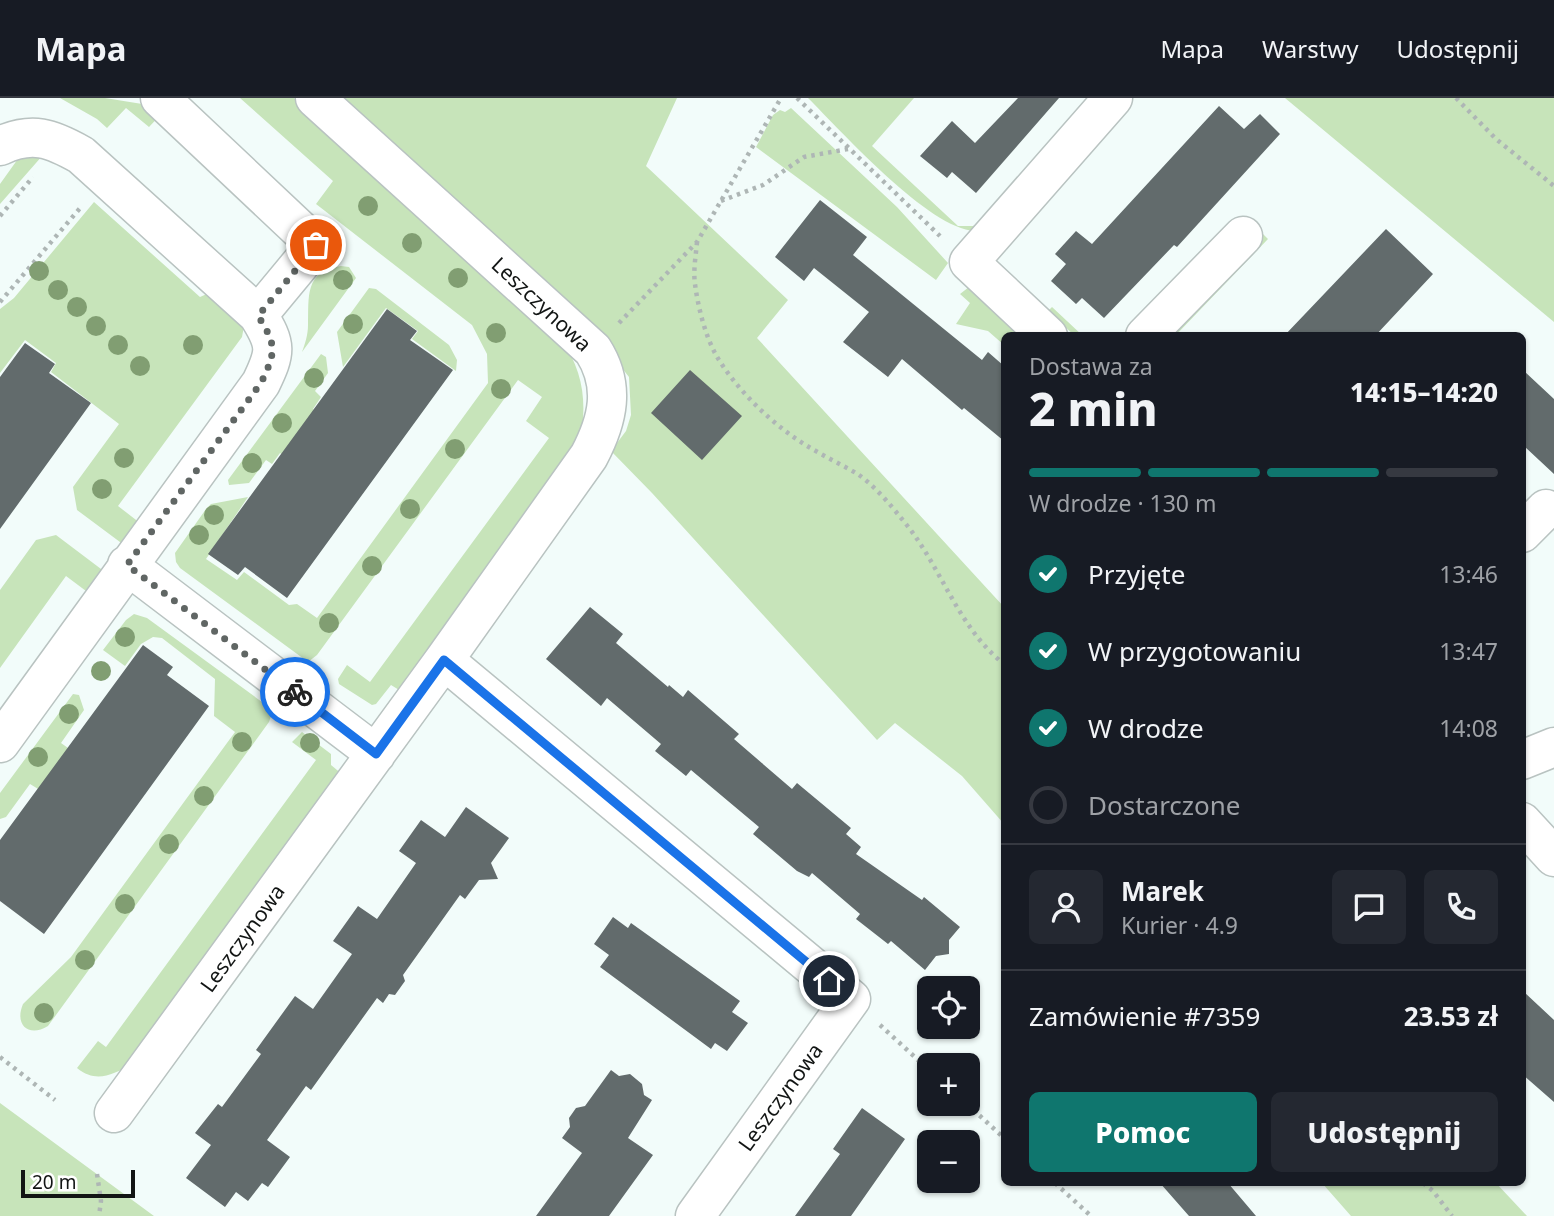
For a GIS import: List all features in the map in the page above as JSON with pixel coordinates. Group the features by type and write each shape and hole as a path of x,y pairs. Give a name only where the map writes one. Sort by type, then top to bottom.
{"street":[{"path":"159,98 316,245 258,316"},
{"name":"Leszczynowa","path":"114,1113 589,456 602,431 607,410 603,366 593,350 315,98"},
{"path":"1044,332 969,262 1113,98"},
{"path":"0,146 19,137 53,139 81,155 258,316 271,336 273,359 261,383 0,743"},
{"path":"1149,332 1243,236"},
{"path":"127,565 376,754"},
{"path":"444,660 851,999"},
{"path":"1526,758 1554,747"},
{"path":"1526,826 1554,857"},
{"name":"Leszczynowa","path":"695,1216 851,999"}],"path":[{"path":"593,350 697,242 780,98"},
{"path":"797,98 969,262"},
{"path":"1456,98 1496,139 1554,186"},
{"path":"721,201 763,185 804,157 849,149"},
{"path":"0,216 41,168"},
{"path":"0,302 83,205"},
{"path":"697,242 695,282 699,304 716,354 723,365 762,411 788,433 828,459 859,474 888,502 916,535 970,629 1001,662"},
{"path":"851,999 917,1059"},
{"path":"0,1057 55,1100"},
{"path":"980,1116 1001,1135"},
{"path":"97,1174 101,1201 99,1216"},
{"path":"1058,1186 1091,1216"},
{"path":"1427,1186 1452,1216"}],"green space":[{"path":"60,98 105,98 167,108 149,127 126,108 107,128 97,119"},
{"path":"240,98 294,98 560,337 580,378 583,419 579,450 404,693 391,685 376,704 372,705 339,684 338,679 347,665 370,682 549,438 526,421 542,397 518,380 317,655 308,662 180,568 175,553 206,509 211,504 248,497 206,559 237,580 244,572 289,605 297,604 317,618 488,383 487,354 472,325 316,204 333,181"},
{"path":"338,98 677,98 646,166 788,300 757,338 1001,604 1001,821 962,776 895,723 877,740 611,451 626,431 631,415 629,377 592,330"},
{"path":"808,98 914,98 872,146 958,226 973,226 981,222 975,231 956,226 911,197"},
{"path":"1285,98 1554,98 1554,322"},
{"path":"791,108 897,207 948,263 936,280 756,147 773,115 780,110 785,112"},
{"path":"25,149 43,155 0,204 0,184"},
{"path":"94,202 200,297 209,293 244,326 242,337 118,506 140,523 124,545 77,510 73,487 119,424 51,372 56,363 25,340 0,373 0,309 14,298"},
{"path":"1262,233 1268,239 1179,332 1166,332"},
{"path":"341,266 349,267 356,278 302,352 307,332 311,287 320,273"},
{"path":"969,287 1020,332 1001,332 1001,342 988,331 956,324 970,303 960,294"},
{"path":"369,288 376,289 449,345 457,360 456,371 412,339 418,331 386,308 343,367 337,332"},
{"path":"1052,307 1079,332 1071,332 1048,311"},
{"path":"321,354 326,357 328,373 315,391 321,397 313,409 319,414 287,458 280,453 272,464 266,460 249,483 229,485 228,480"},
{"path":"56,535 105,572 90,594 66,576 0,668 0,590 36,540"},
{"path":"134,614 147,618 273,710 269,722 48,1026 35,1031 29,1030 20,1018 23,1004 71,957 235,732 214,716 215,679 162,638 153,637 141,644 125,666 103,650 126,620"},
{"path":"73,694 79,695 84,710 61,743 68,748 43,792 30,784 6,817 0,819 0,793"},
{"path":"302,732 331,754 331,765 343,775 132,1065 104,1076 84,1073 77,1068 98,1041 106,1047 316,760 292,742"},
{"path":"0,1103 154,1216 0,1216"},
{"path":"1325,1186 1499,1186 1527,1216 1351,1216"}],"building":[{"path":"1018,98 1059,98 976,193 952,172 947,178 920,156 952,121 975,143"},
{"path":"1219,106 1244,129 1260,114 1280,134 1177,247 1174,245 1104,318 1082,298 1076,304 1051,281 1066,264 1055,254 1076,231 1092,244"},
{"path":"820,200 867,237 853,255 982,360 988,352 1001,363 1001,439 964,408 962,410 902,359 888,377 843,342 869,312 814,268 804,281 775,257"},
{"path":"1386,229 1433,274 1379,332 1288,332"},
{"path":"387,309 417,331 410,340 453,370 287,598 245,567 238,575 208,554"},
{"path":"25,343 55,364 49,373 91,403 0,529 0,377"},
{"path":"690,370 742,416 702,460 651,413"},
{"path":"1526,373 1554,399 1554,474 1526,448"},
{"path":"590,607 623,634 616,643 683,697 688,690 739,734 734,739 792,789 797,783 851,828 846,834 861,847 856,854 922,900 924,897 960,927 949,940 949,954 936,956 925,970 891,941 888,944 856,919 860,914 812,873 809,877 797,871 753,834 759,827 691,770 686,776 655,751 661,744 607,698 601,706 546,659"},
{"path":"143,645 173,667 167,675 209,706 44,934 0,901 0,840"},
{"path":"466,807 509,838 491,863 498,879 479,880 465,899 460,895 403,975 405,981 395,995 389,994 383,1003 377,998 311,1090 306,1086 267,1140 290,1157 268,1187 262,1183 248,1201 236,1192 225,1207 186,1178 211,1145 195,1133 218,1104 222,1107 261,1054 256,1050 295,996 313,1009 352,954 333,941 358,906 377,919 416,863 399,851 421,820 445,837"},
{"path":"613,917 628,928 631,923 740,1001 732,1012 748,1023 727,1051 715,1043 711,1049 600,967 609,955 594,944"},
{"path":"1526,994 1554,1020 1554,1102 1526,1078"},
{"path":"611,1070 619,1076 630,1074 642,1084 644,1095 652,1100 628,1138 653,1155 609,1216 536,1216 582,1153 562,1138 570,1127 569,1118 576,1108 585,1106"},
{"path":"862,1108 905,1139 851,1216 795,1216 840,1154 833,1149"},
{"path":"1163,1186 1231,1186 1256,1216 1189,1216"}],"way so far":[{"path":"295,692 127,565 261,383 273,359 271,336 258,316 316,245"}],"route":[{"path":"295,692 376,754 444,660 829,981"}]}
